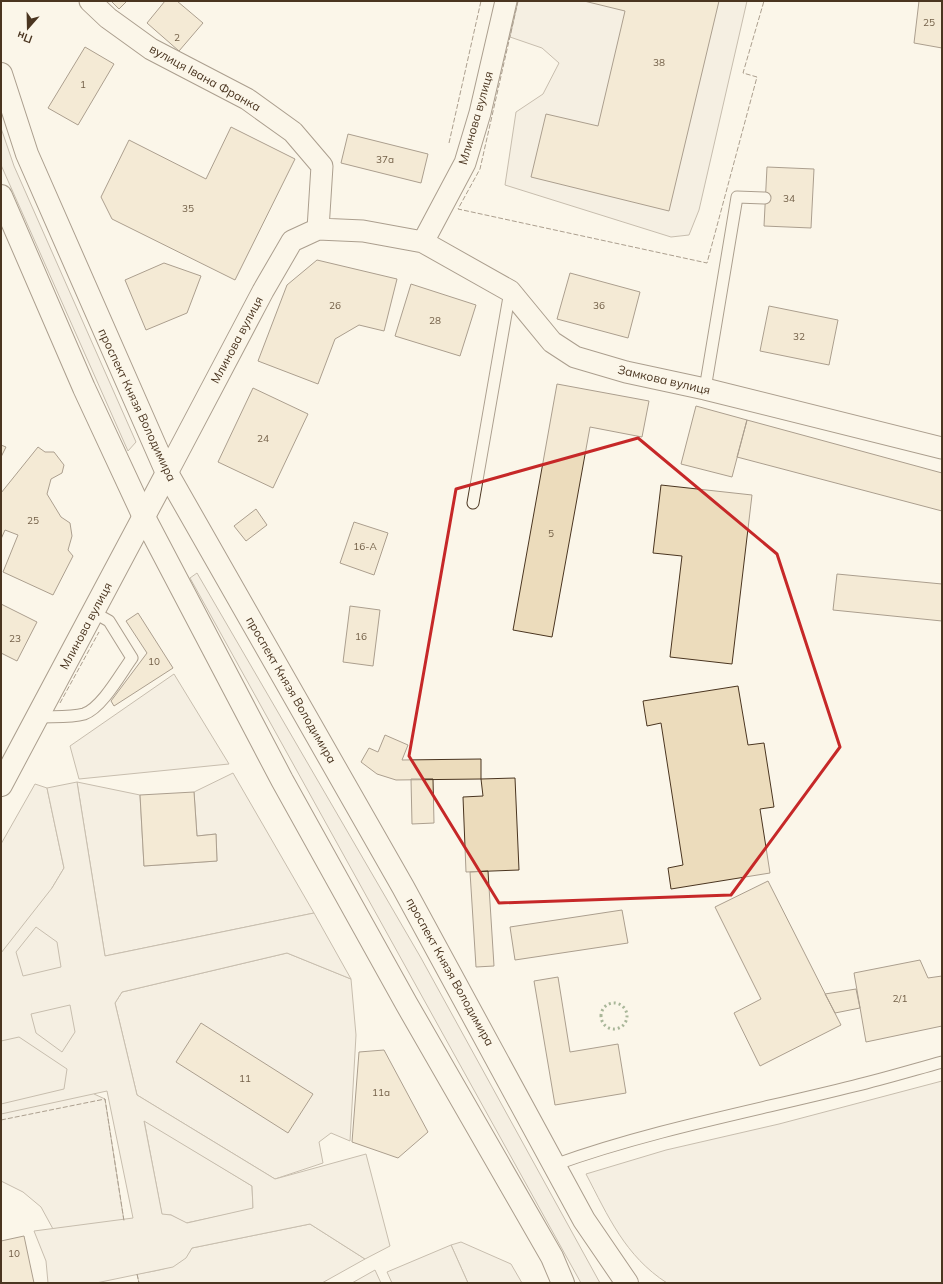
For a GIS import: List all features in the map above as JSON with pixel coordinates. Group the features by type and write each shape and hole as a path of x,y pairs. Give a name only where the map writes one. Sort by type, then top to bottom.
{"main road":[{"name":"проспект Князя Володимира","path":"1,74 27,154 167,473 403,887 584,1220 627,1283"},
{"path":"1,196 84,388 144,517 282,780 406,1003 552,1257 563,1283"},
{"name":"Млинова вулиця","path":"1,785 167,473"}],"street":[{"name":"вулиця Івана Франка","path":"90,1 108,18 151,50 247,99 293,132 322,166 318,229"},
{"name":"Млинова вулиця","path":"167,473 292,241 318,229 363,231 423,242 465,163 480,113 506,1"},
{"name":"Замкова вулиця","path":"423,242 510,291 552,342 575,357 626,372 705,389 942,448"}],"lane":[{"path":"705,389 737,197 765,198"},
{"path":"473,503 510,291"},
{"path":"37,717 72,715 90,711 102,699 132,658 109,621 93,612"},
{"path":"554,1165 577,1156 698,1122 855,1086 942,1062"}],"highlighted area":[{"path":"638,438 777,554 840,747 731,895 499,903 409,756 456,489"}],"shaded area":[{"path":"518,1 747,1 699,210 689,235 671,237 505,185 516,112 543,94 559,63 542,48 510,37"},
{"path":"1,128 14,166 136,442 128,451 1,165"},
{"path":"197,573 421,958 600,1283 581,1283 190,578"},
{"path":"174,674 229,764 79,779 70,746"},
{"path":"233,773 314,913 105,956 77,782 140,795 144,866 217,861 216,834 197,836 194,792"},
{"path":"77,782 105,956 314,913 351,979 287,953 122,992 115,1003 137,1095 275,1179 366,1154 390,1246 365,1259 310,1224 192,1248 186,1258 173,1267 96,1283 48,1283 46,1261 34,1231 133,1218 107,1091 1,1114 1,1104 64,1089 67,1069 19,1037 1,1041 1,953 52,888 64,868 47,788","holes":["36,927 57,942 61,967 23,976 16,952","70,1005 75,1032 62,1052 36,1033 31,1014","144,1121 252,1186 253,1208 187,1223 171,1215 162,1214"]},
{"path":"35,784 47,788 64,868 52,888 94,1094 105,1099 124,1221 53,1229 41,1207 23,1192 1,1181 1,844"},
{"path":"287,953 351,979 356,1035 350,1141 331,1133 319,1142 323,1163 275,1179 137,1095 115,1003 122,992"},
{"path":"942,1081 942,1283 667,1283 652,1272 629,1248 610,1220 586,1174 666,1150 779,1124"},
{"path":"144,1120 252,1186 253,1209 186,1223 171,1215 162,1215"},
{"path":"310,1224 365,1259 322,1283 139,1283 137,1274 161,1270 175,1264 187,1255 192,1248"},
{"path":"461,1242 511,1264 522,1283 468,1283 451,1245"},
{"path":"451,1245 468,1283 392,1283 387,1272"},
{"path":"375,1270 381,1283 352,1283"}],"building":[{"path":"111,1 127,1 119,9"},
{"path":"165,1 177,1 203,23 179,51 147,23"},
{"path":"584,1 719,1 669,211 531,177 546,114 598,126 625,11"},
{"path":"919,1 942,1 942,48 914,43"},
{"path":"85,47 114,64 78,125 48,108"},
{"path":"231,127 295,159 235,280 112,219 101,197 129,140 206,179"},
{"path":"348,134 428,154 421,183 341,163"},
{"path":"767,167 814,169 811,228 764,226"},
{"path":"317,260 397,279 384,331 359,325 335,339 318,384 258,361 287,285"},
{"path":"164,263 201,276 187,313 146,330 125,280"},
{"path":"570,273 640,292 628,338 557,319"},
{"path":"411,284 476,305 460,356 395,336"},
{"path":"769,306 838,320 829,365 760,351"},
{"path":"557,384 649,401 642,437 590,427 552,637 513,630"},
{"path":"253,388 308,414 273,488 218,462"},
{"path":"696,406 747,420 732,477 681,464"},
{"path":"747,420 942,473 942,511 737,457"},
{"path":"1,445 6,447 1,457"},
{"path":"38,447 45,452 54,452 64,465 62,473 51,479 47,494 61,517 70,523 72,536 68,550 73,556 53,595 3,572 18,535 5,530 1,539 1,493"},
{"path":"661,485 752,495 732,664 670,657 682,556 653,553"},
{"path":"256,509 267,525 246,541 234,526"},
{"path":"354,522 388,533 374,575 340,563"},
{"path":"837,574 942,584 942,621 833,610"},
{"path":"1,604 37,622 17,661 1,653"},
{"path":"350,606 380,610 373,666 343,662"},
{"path":"138,613 173,668 114,706 111,701 147,653 126,621"},
{"path":"738,686 748,745 764,743 774,807 760,809 770,873 671,889 668,868 683,865 661,723 647,726 643,701"},
{"path":"385,735 408,745 402,760 481,759 481,779 396,780 377,774 361,762 369,748 378,752"},
{"path":"515,778 519,870 466,872 463,797 483,796 481,779"},
{"path":"411,779 433,779 434,823 412,824"},
{"path":"194,792 197,836 216,834 217,861 144,866 140,795"},
{"path":"488,871 494,966 476,967 470,872"},
{"path":"768,881 841,1025 760,1066 734,1013 761,999 715,907"},
{"path":"622,910 628,943 515,960 510,927"},
{"path":"920,960 928,978 942,976 942,1026 866,1042 854,973"},
{"path":"558,977 570,1052 618,1044 626,1093 555,1105 534,981"},
{"path":"856,989 860,1008 835,1013 825,994"},
{"path":"201,1023 313,1094 288,1133 176,1062"},
{"path":"384,1050 428,1132 398,1158 352,1142 359,1052"},
{"path":"24,1236 34,1283 1,1283 1,1241"}],"hedge":[{"path":"614,1003 623,1007 627,1016 623,1025 614,1029 605,1025 601,1016 605,1007 614,1003"}],"fence":[{"path":"449,143 481,1"},
{"path":"518,1 480,169 458,209 707,263 757,77 743,73 764,1"},
{"path":"60,703 99,632"},
{"path":"1,1120 105,1099 124,1221"},
{"path":"137,1274 139,1283"}]}
